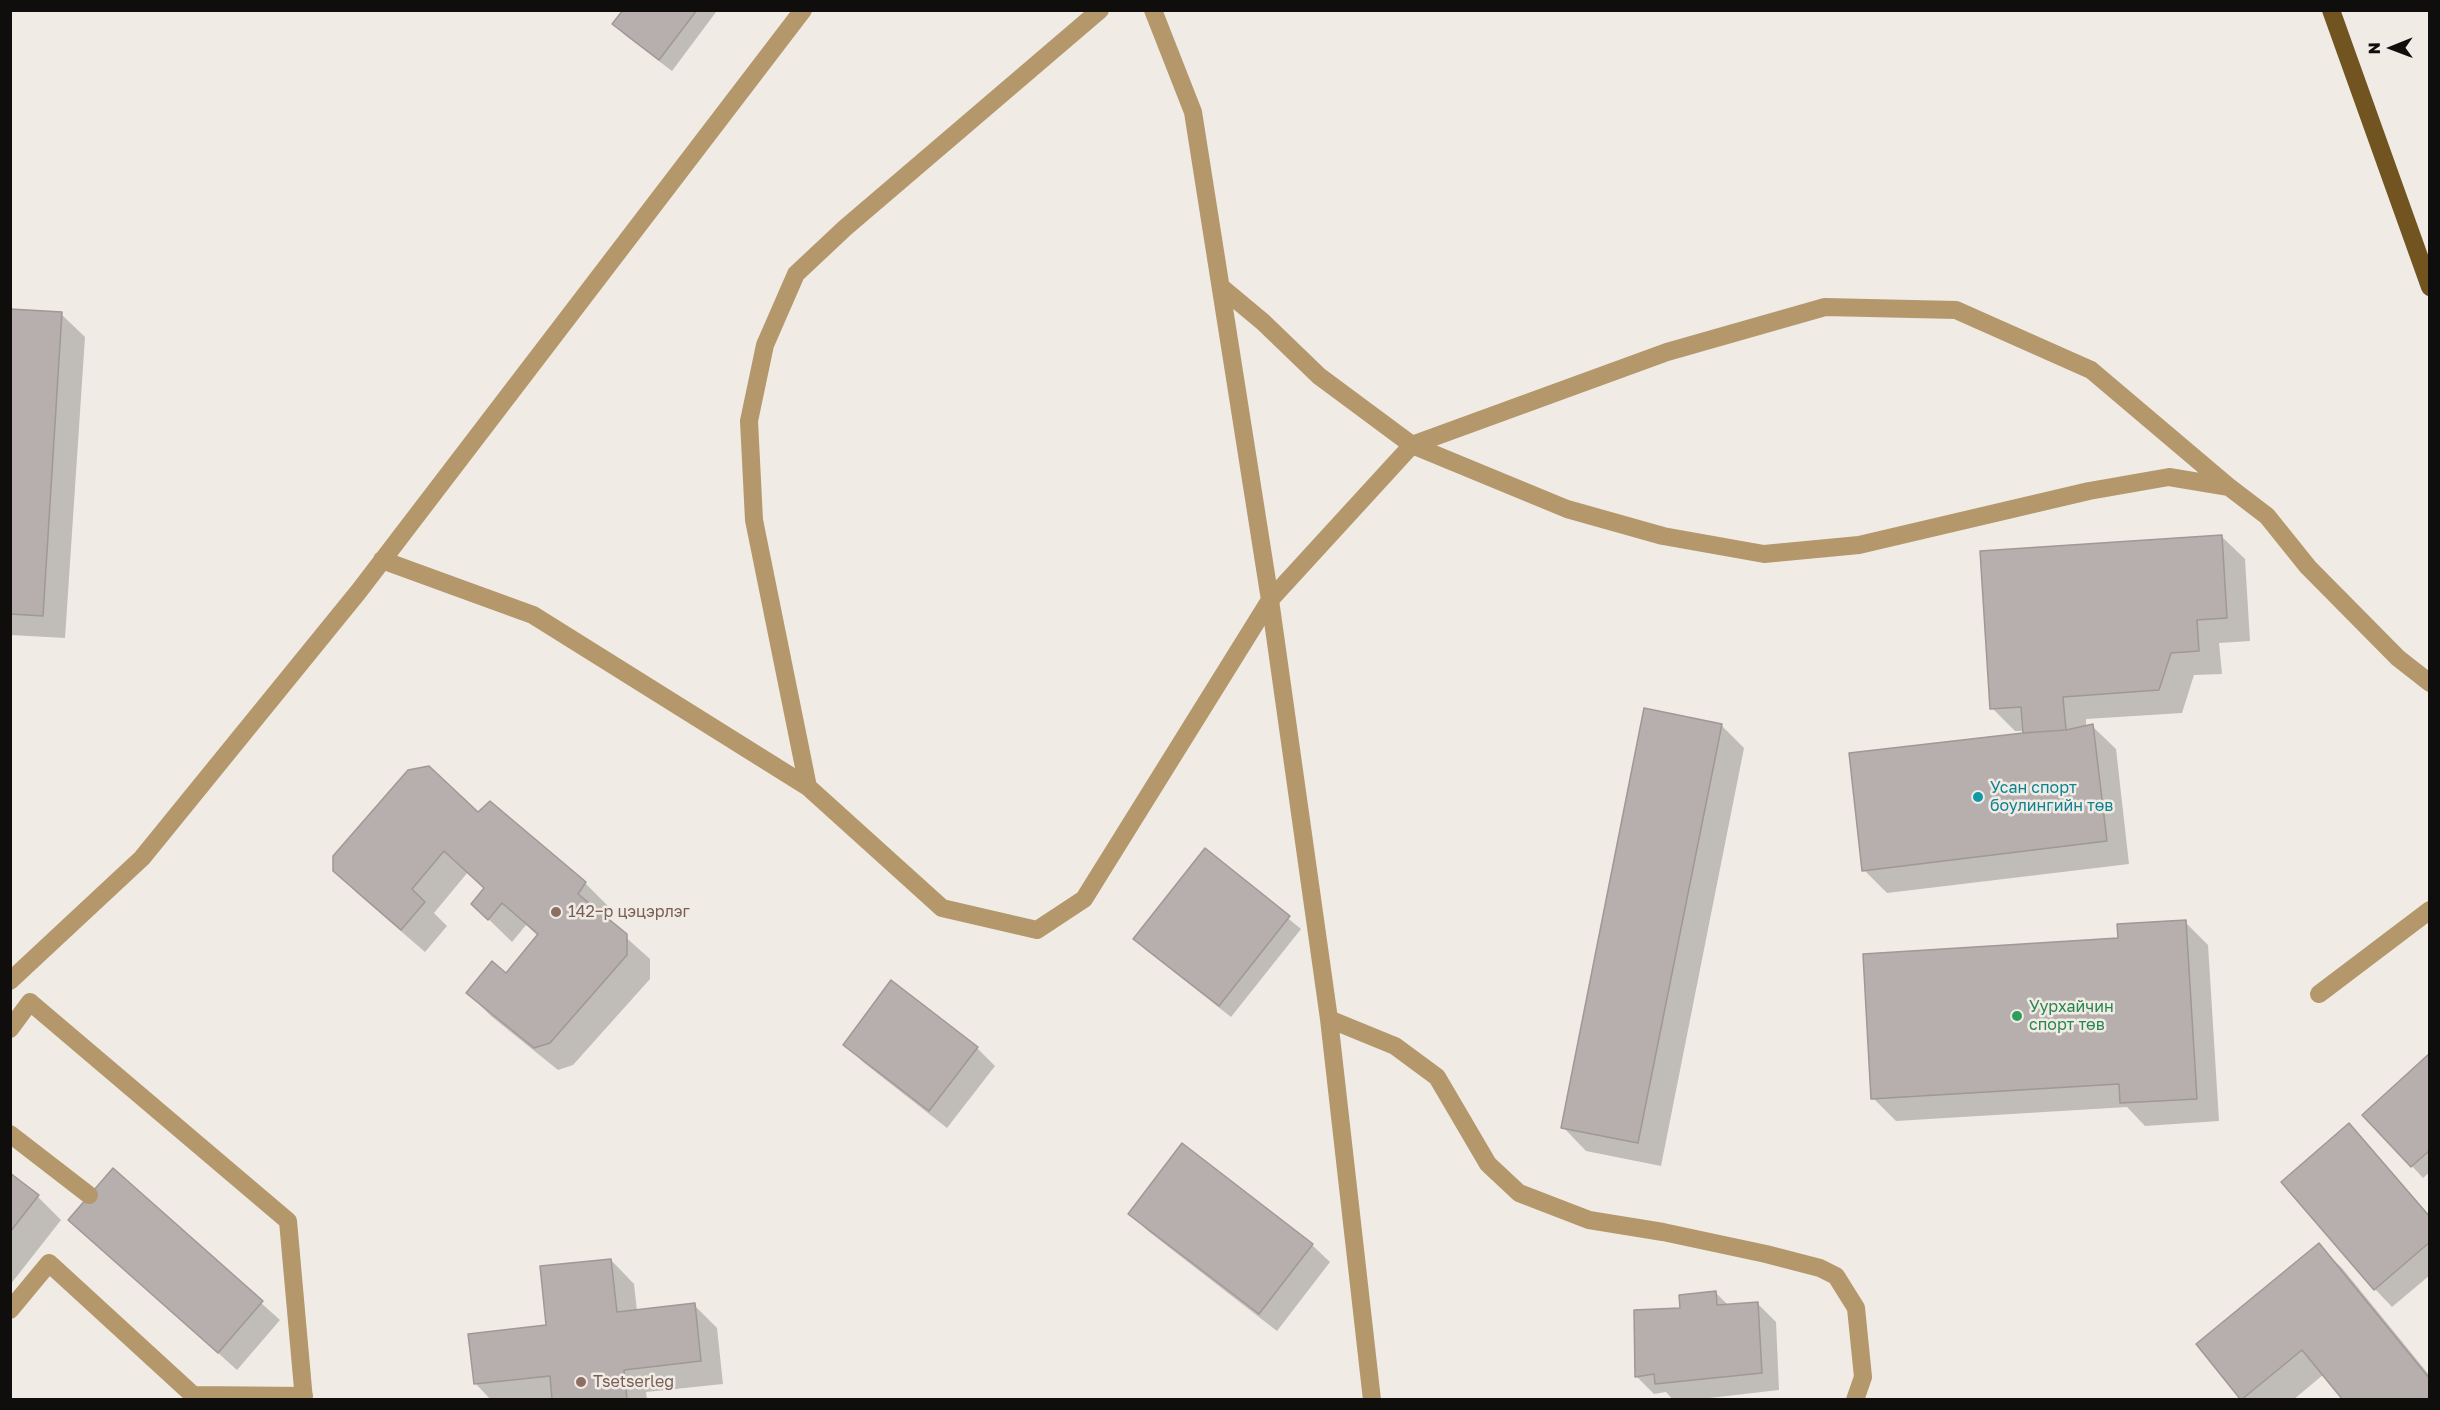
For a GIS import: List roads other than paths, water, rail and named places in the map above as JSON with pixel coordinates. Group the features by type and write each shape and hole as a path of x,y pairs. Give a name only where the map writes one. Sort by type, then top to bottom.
{"main road":[{"path":"2331,10 2430,287"}],"street":[{"path":"10,981 142,858 382,561 803,10"},
{"path":"808,787 754,520 749,421 765,345 796,274 845,228 1100,10"},
{"path":"1153,10 1193,112 1221,287 1270,600 1329,1018 1372,1400"},
{"path":"1221,287 1263,322 1319,376 1412,445 1567,509 1663,536 1764,554 1859,545 2090,491 2169,477 2229,487"},
{"path":"382,561 533,615 808,787 942,908 1037,930 1084,899 1270,600 1412,445 1667,352 1825,307 1956,310 2091,370 2229,487 2267,516 2308,567 2398,658 2430,683"},
{"path":"2319,994 2430,910"},
{"path":"10,1029 30,1002 288,1221 304,1398 193,1395 49,1263 10,1310"},
{"path":"1329,1018 1395,1046 1437,1077 1488,1164 1519,1193 1589,1220 1766,1254 1821,1268 1836,1276 1856,1308 1863,1377 1855,1400"},
{"path":"10,1134 89,1196"}],"place":[{"name":"Усан спорт боулингийн төв","path":"1978,797"},
{"name":"142−р цэцэрлэг","path":"556,912"},
{"name":"Уурхайчин спорт төв","path":"2017,1016"},
{"name":"Tsetserleg","path":"581,1382"}]}
